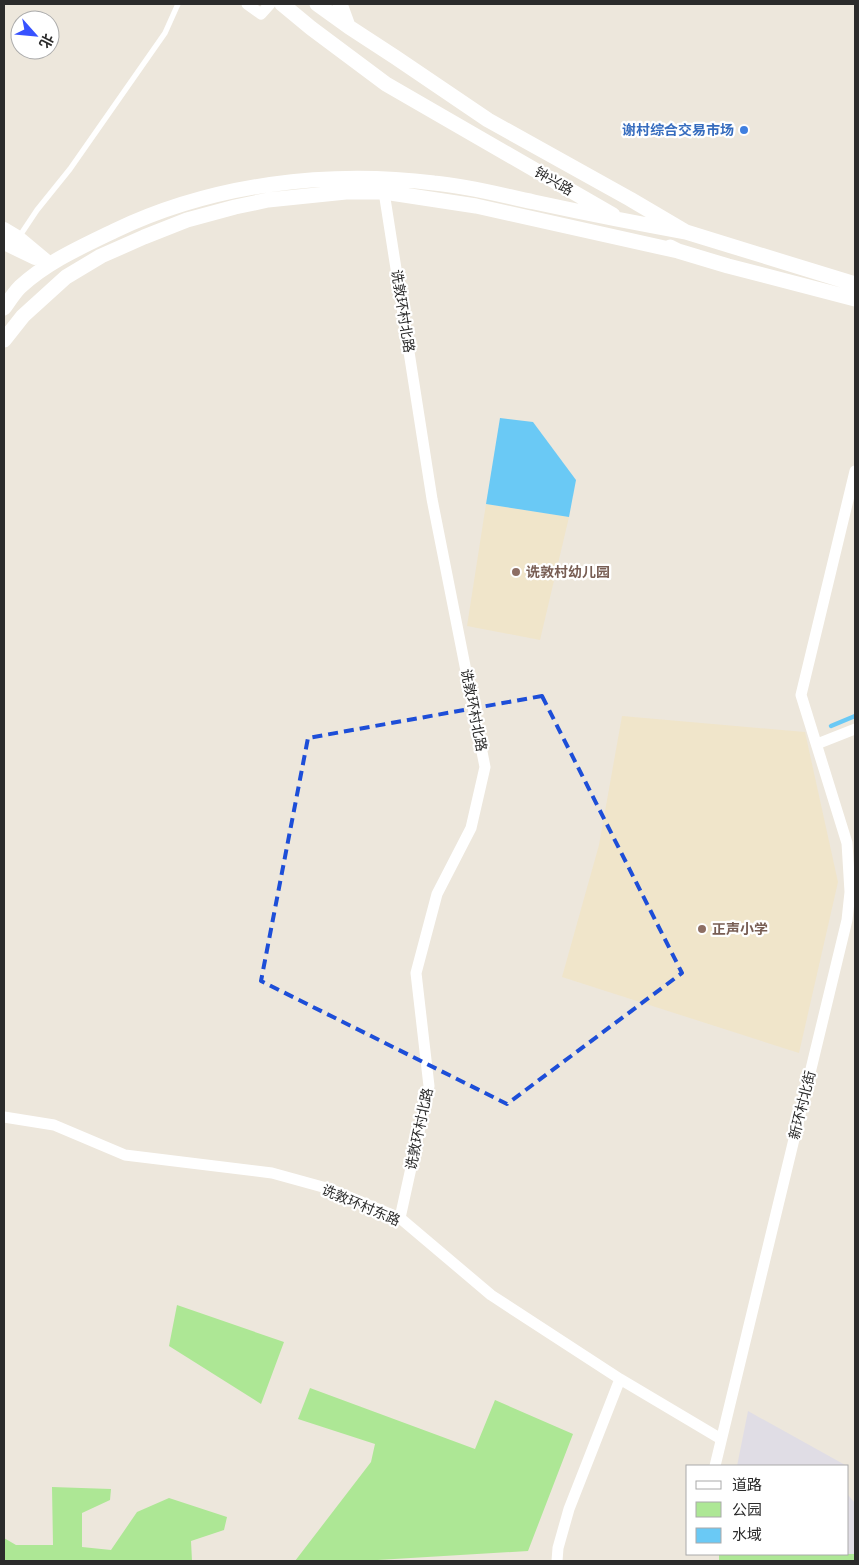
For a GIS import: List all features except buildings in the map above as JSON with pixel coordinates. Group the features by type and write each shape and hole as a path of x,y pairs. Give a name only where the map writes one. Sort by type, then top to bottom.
{"main road":[{"name":"钟兴路","path":"282,4 386,84 678,252 855,299"},
{"name":"钟兴路","path":"318,4 349,27 488,120 686,232 855,284"},
{"path":"340,4 349,27"},
{"path":"555,223 580,172"},
{"path":"4,308 20,288 50,264 126,225 197,199 262,186 332,179 409,180 466,188 686,232"},
{"path":"4,340 23,316 66,277 101,256 144,236 187,220 236,206 268,200 346,192 384,192 476,206 678,252"}],"street":[{"path":"247,4 261,14 270,4"},
{"name":"诜敦环村北路","path":"384,192 432,498 485,767 471,828 437,894 416,973 429,1086 400,1218"},
{"path":"4,229 11,243 50,264 66,277"},
{"name":"新环村北街","path":"715,1465 847,920 850,892 847,843 801,695 855,471"},
{"path":"817,744 855,729"},
{"name":"诜敦环村东路","path":"4,1117 54,1125 125,1155 272,1173 330,1189 400,1218 491,1295 620,1379 721,1439"},
{"path":"557,1561 558,1548 569,1509 620,1379"}],"lane":[{"path":"11,243 70,169 164,33 178,4"}],"highlighted area":[{"path":"542,696 682,973 507,1104 261,981 308,738"}],"shaded area":[{"name":"诜敦村幼儿园","path":"486,504 569,517 540,640 467,626"},
{"name":"正声小学","path":"622,716 805,732 838,882 799,1053 562,977 599,845"},
{"path":"748,1411 845,1465 737,1465"},
{"path":"849,1496 855,1503 854,1554 849,1554"}],"green space":[{"path":"177,1305 284,1342 261,1404 169,1346"},
{"path":"310,1388 475,1449 495,1400 573,1434 528,1551 361,1561 295,1561 371,1462 375,1444 298,1419"},
{"path":"52,1487 111,1489 110,1500 82,1513 82,1547 111,1550 137,1512 169,1498 227,1517 224,1530 191,1541 192,1561 4,1561 4,1538 16,1545 53,1545"},
{"path":"855,1554 855,1561 719,1561 719,1555"}],"water":[{"path":"500,418 533,422 576,480 569,517 486,504"}],"waterway":[{"path":"831,726 855,716"}],"place":[{"name":"谢村综合交易市场","path":"744,130"},
{"name":"诜敦村幼儿园","path":"516,572"},
{"name":"正声小学","path":"702,929"}]}
